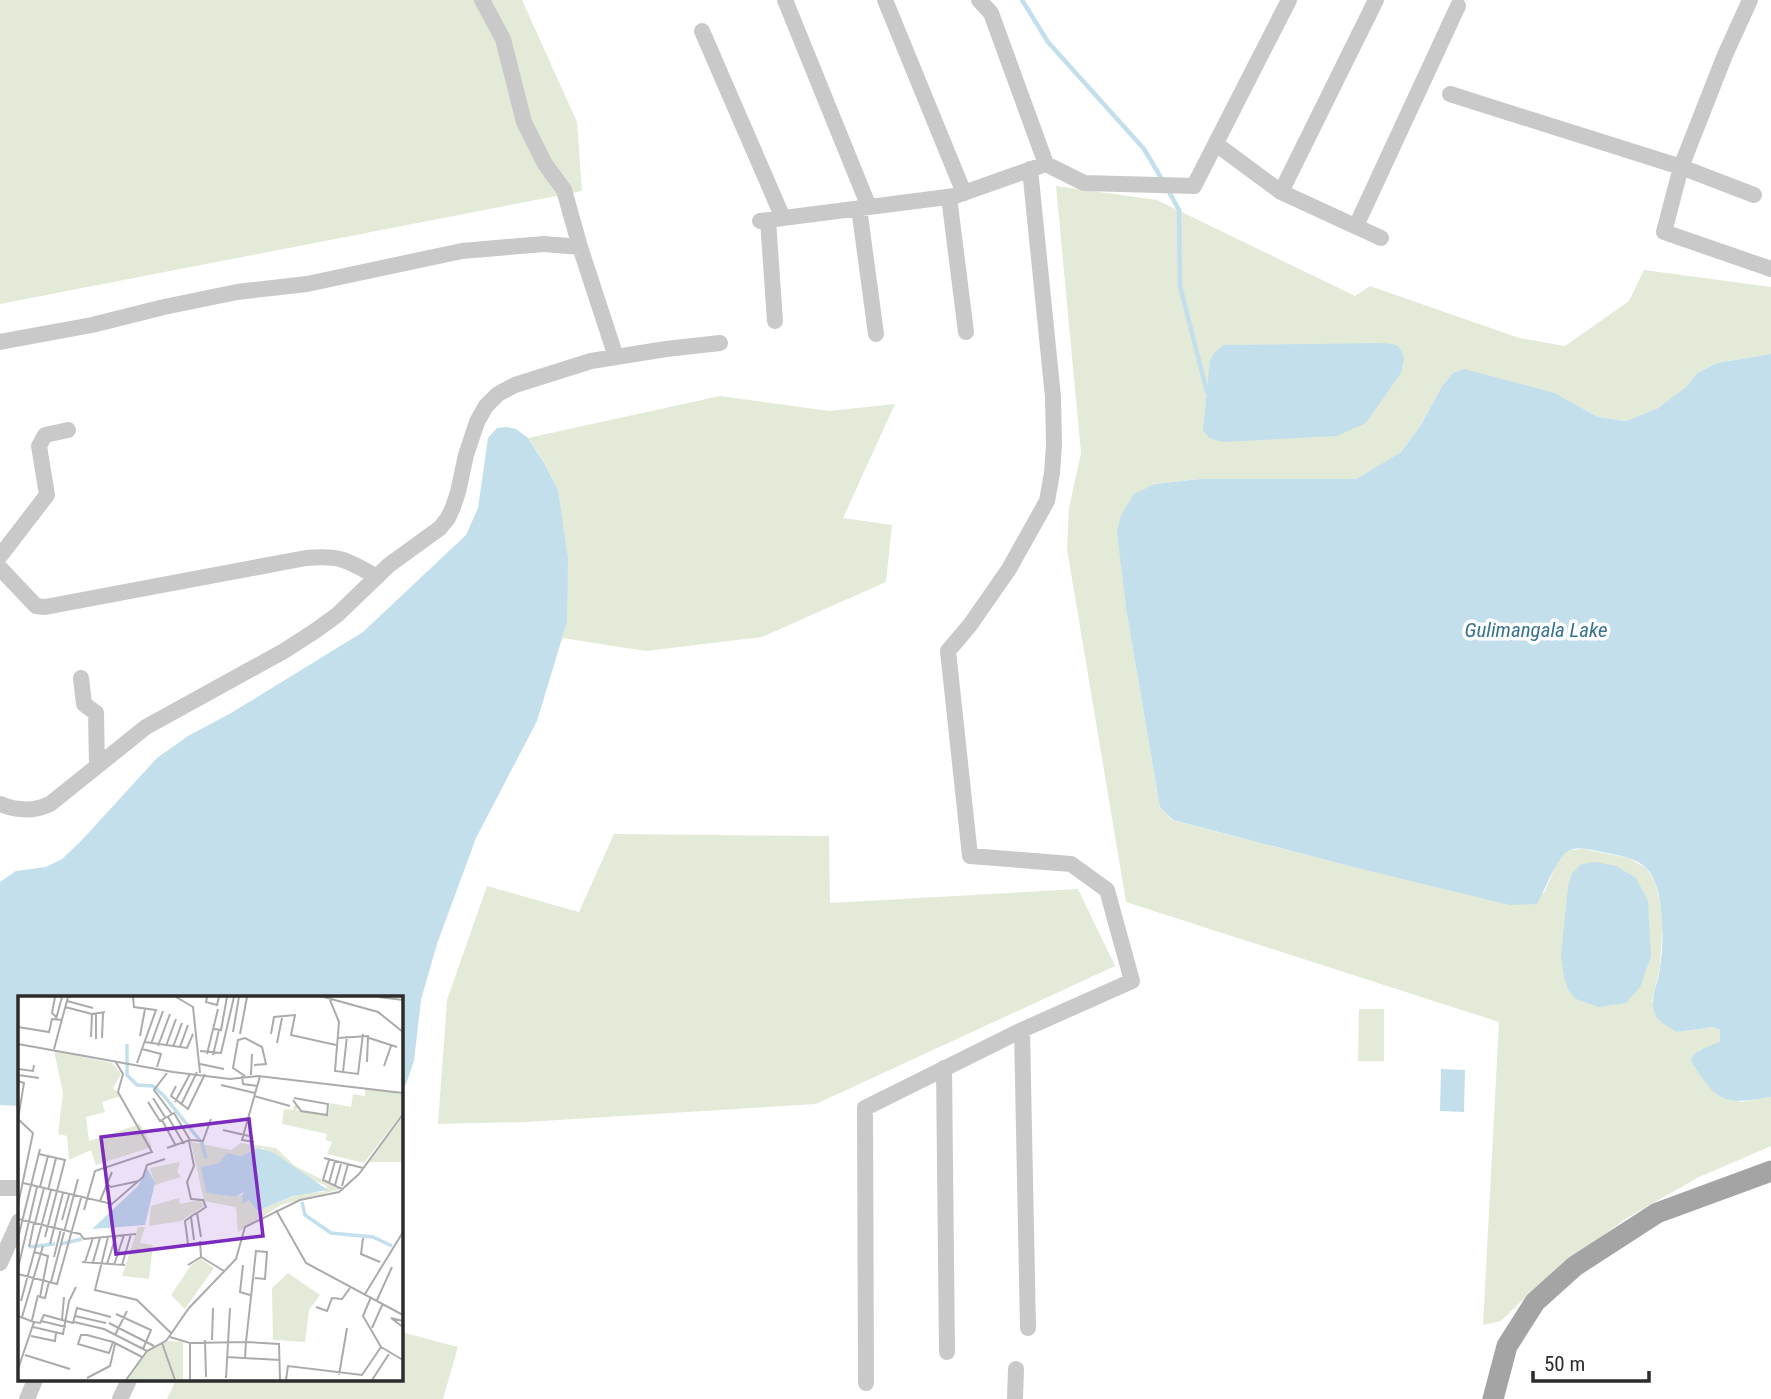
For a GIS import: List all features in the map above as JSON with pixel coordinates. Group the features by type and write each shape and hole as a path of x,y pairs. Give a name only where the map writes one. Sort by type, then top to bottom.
{"main road":[{"path":"1493,1399 1507,1346 1535,1302 1575,1266 1657,1213 1771,1171"}],"street":[{"path":"482,0 503,39 524,122 545,164 564,190 616,357"},
{"path":"785,0 864,208 876,334"},
{"path":"885,0 956,195 966,332"},
{"path":"979,0 990,13 1046,164 1084,183 1195,186 1289,0"},
{"path":"1281,192 1376,0"},
{"path":"1750,0 1725,55 1681,167 1664,232 1771,269"},
{"path":"1356,226 1458,6"},
{"path":"702,31 770,219 775,321"},
{"path":"1450,94 1681,167 1754,195"},
{"path":"1216,144 1281,192 1381,238"},
{"path":"770,219 956,195 1046,164"},
{"path":"866,1383 865,1108 1021,1030 1132,981 1107,890 1072,864 970,856 948,651 990,597 1029,535 1047,501 1052,473 1054,397 1030,169"},
{"path":"0,342 92,326 237,292 307,284 462,251 544,244 580,247"},
{"path":"0,804 18,809 40,809 57,799 145,727 299,643 337,615 377,577 432,535 448,518 477,422 486,406 498,394 515,385 591,361 720,343"},
{"path":"0,556 47,495 39,446 45,435 68,430"},
{"path":"0,568 36,606 45,607 328,556 341,558 377,577"},
{"path":"81,678 84,704 96,713 97,766"},
{"path":"1021,1030 1028,1328"},
{"path":"944,1068 947,1352"},
{"path":"0,1188 18,1188"},
{"path":"0,1263 18,1223"},
{"path":"1015,1399 1016,1369"},
{"path":"27,1399 34,1382"},
{"path":"120,1399 128,1382"}],"green space":[{"path":"0,0 522,0 577,122 582,191 0,304"},
{"path":"1056,186 1157,200 1355,296 1370,286 1519,338 1565,346 1629,301 1644,270 1771,287 1771,354 1717,363 1697,373 1686,387 1658,408 1626,421 1598,417 1555,393 1453,373 1401,452 1356,479 1200,479 1155,484 1127,615 1160,807 1172,820 1349,866 1544,893 1559,858 1568,850 1584,849 1629,858 1646,868 1655,882 1663,915 1660,967 1652,1001 1677,1032 1714,1027 1720,1030 1720,1041 1711,1047 1698,1050 1740,1102 1771,1097 1771,1146 1697,1178 1627,1218 1561,1266 1501,1321 1483,1325 1499,1022 1126,902 1067,549 1069,508 1081,453"},
{"path":"720,396 829,411 895,404 843,518 892,525 886,582 762,637 646,651 562,638 567,622 558,490 545,463 528,438"},
{"path":"614,834 829,836 830,903 1078,889 1115,966 816,1104 526,1122 438,1124 447,1000 487,886 579,912"},
{"path":"1359,1009 1384,1009 1384,1061 1358,1061"},
{"path":"402,1332 458,1347 443,1399 167,1399 175,1382 402,1382"}],"water":[{"path":"1224,345 1397,345 1401,350 1404,358 1401,373 1366,423 1337,436 1223,442 1209,438 1203,430 1210,360"},
{"name":"Gulimangala Lake","path":"1771,354 1771,1097 1742,1101 1723,1098 1715,1093 1691,1061 1695,1053 1720,1041 1720,1030 1714,1027 1677,1032 1656,1016 1653,998 1660,968 1662,916 1653,878 1643,865 1634,860 1588,849 1570,850 1556,865 1537,904 1510,905 1173,820 1160,807 1127,615 1117,533 1121,515 1134,494 1155,484 1200,479 1356,479 1401,452 1421,425 1442,386 1453,373 1464,369 1555,393 1598,417 1626,421 1658,408 1686,387 1697,373 1717,363"},
{"path":"497,428 516,429 528,438 558,490 568,558 567,622 537,721 476,838 437,944 421,1000 414,1061 406,1084 402,1088 402,996 18,996 18,1106 0,1105 0,882 16,871 46,867 62,859 157,758 188,736 231,713 363,632 466,535 478,508 488,438"},
{"path":"1595,862 1616,866 1636,878 1648,901 1651,956 1640,987 1626,1003 1599,1007 1576,999 1569,991 1561,955 1568,887 1572,873 1582,864"},
{"path":"1441,1069 1465,1070 1464,1112 1440,1111"}],"waterway":[{"path":"1022,0 1048,42 1144,149 1163,181"},
{"path":"1167,188 1179,210 1180,286 1207,392"}]}
